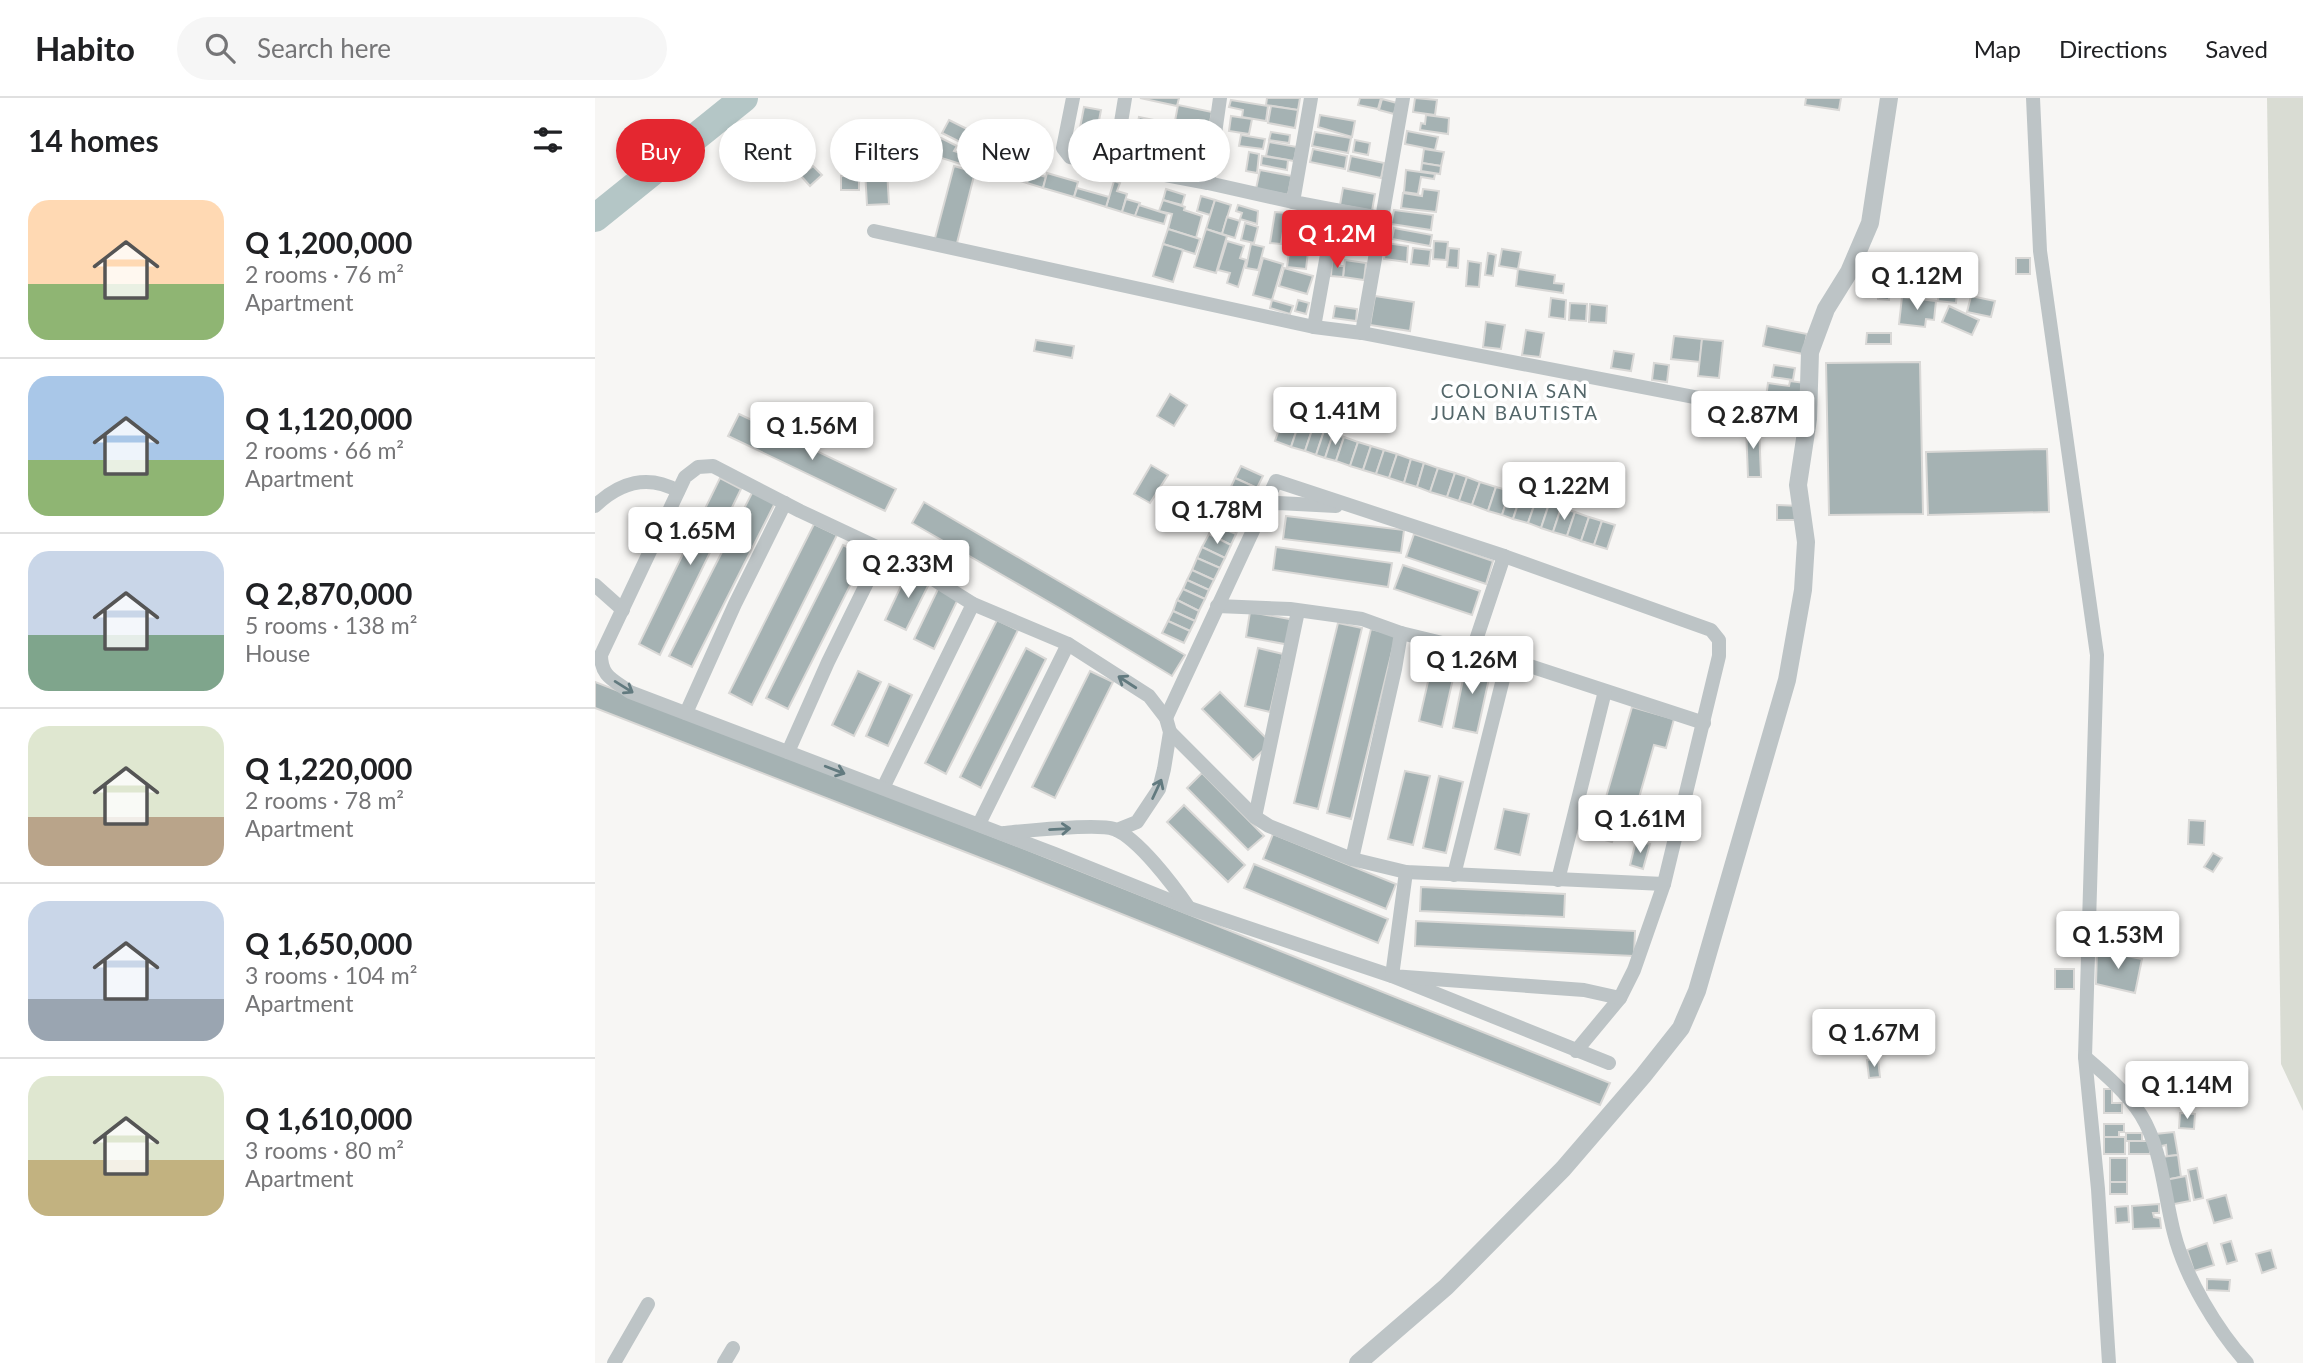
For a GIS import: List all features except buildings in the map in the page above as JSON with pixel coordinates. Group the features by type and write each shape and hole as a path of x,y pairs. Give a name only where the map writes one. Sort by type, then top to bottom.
{"street":[{"path":"1069,119 1073,98"},
{"path":"1122,119 1125,98"},
{"path":"1208,183 1220,98"},
{"path":"1293,202 1311,98"},
{"path":"1362,333 1403,98"},
{"path":"1358,1363 1446,1287 1563,1169 1681,1028 1697,991 1787,680 1804,590 1806,542 1798,485 1808,419 1810,352 1826,309 1849,272 1870,223 1889,98"},
{"path":"2033,98 2040,251 2097,655 2085,1057 2098,1189 2109,1363"},
{"path":"1068,123 1063,148 1068,156"},
{"path":"1203,182 1335,211 1381,218"},
{"path":"1314,327 1335,211"},
{"path":"874,231 1314,327 1362,333 1808,419"},
{"path":"1609,1063 1392,976 1189,908 978,824 630,692 608,677 601,667 601,655 685,477 698,467 713,466 883,550 973,604 1067,643 1149,696 1168,725 1255,817 1269,826 1352,859 1406,872 1664,884"},
{"path":"1117,831 1136,822 1159,789 1168,725 1217,606 1276,481 1504,556 1711,630 1719,640 1719,656 1664,884 1634,970 1620,998 1576,1051"},
{"path":"598,500 637,482 666,484 678,491"},
{"path":"687,713 735,604 785,503"},
{"path":"1265,505 1277,503 1353,506"},
{"path":"788,752 828,662 883,550"},
{"path":"1473,649 1504,556"},
{"path":"595,585 623,610"},
{"path":"883,788 973,604"},
{"path":"1217,606 1298,611 1362,619 1401,633 1508,659 1704,723"},
{"path":"1255,817 1298,611"},
{"path":"1352,859 1401,633"},
{"path":"978,824 1067,643"},
{"path":"1454,875 1508,659"},
{"path":"1558,880 1605,691"},
{"path":"1003,834 1089,828 1109,828 1117,831 1134,843 1174,886 1189,908"},
{"path":"1392,976 1406,872"},
{"path":"1392,976 1584,990 1620,998"},
{"path":"2085,1057 2112,1081 2141,1115 2154,1149 2175,1237 2194,1285 2234,1348 2247,1363"},
{"path":"614,1363 648,1304"},
{"path":"724,1363 733,1348"}],"shaded area":[{"path":"2267,98 2303,98 2303,1111 2281,1064"}],"waterway":[{"path":"595,218 744,98"}],"district":[{"name":"COLONIA SAN JUAN BAUTISTA","path":"1515,402"}]}
